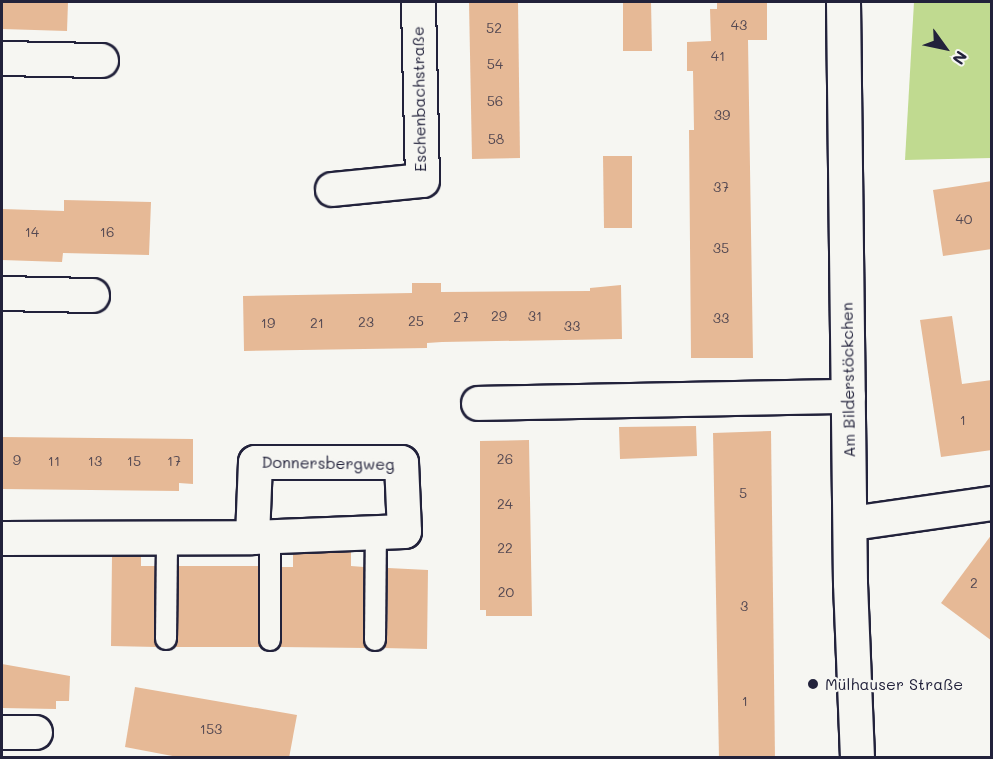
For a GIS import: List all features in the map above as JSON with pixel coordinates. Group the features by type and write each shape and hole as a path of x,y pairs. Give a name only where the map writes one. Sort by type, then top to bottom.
{"street":[{"name":"Eschenbachstraße","path":"332,189 422,180 418,2"},
{"name":"Am Bilderstöckchen","path":"843,2 856,758"},
{"path":"2,58 101,60"},
{"path":"2,293 92,295"},
{"path":"478,403 848,396"},
{"name":"Donnersbergweg","path":"2,538 261,537 404,531 401,462 255,462 261,537"},
{"path":"851,523 992,503"},
{"path":"2,732 35,732"}],"lane":[{"path":"375,640 376,532"},
{"path":"166,639 167,537"},
{"path":"261,537 270,640"}],"green space":[{"path":"914,2 991,2 991,158 905,160"}],"building":[{"path":"2,2 68,2 67,31 2,29"},
{"path":"469,2 518,2 520,158 472,159"},
{"path":"623,2 651,2 652,51 623,51"},
{"path":"717,2 767,2 767,40 748,40 753,358 691,358 689,130 694,130 693,71 687,71 687,42 711,41 710,9 717,9"},
{"path":"603,156 632,156 632,228 604,228"},
{"path":"992,181 992,249 943,256 933,190"},
{"path":"64,200 151,202 149,255 63,253 62,262 2,260 2,209 64,211"},
{"path":"412,283 441,283 441,292 590,291 590,288 621,285 622,339 442,342 427,343 427,348 244,351 243,296 412,293"},
{"path":"952,316 962,384 992,380 992,450 941,457 920,320"},
{"path":"696,426 697,456 620,459 619,427"},
{"path":"771,431 775,758 719,758 713,433"},
{"path":"2,437 193,439 193,484 179,483 179,491 2,489"},
{"path":"529,440 532,616 486,616 486,610 480,610 480,441"},
{"path":"992,534 992,641 941,603"},
{"path":"351,552 351,566 364,567 363,640 366,648 280,647 282,567 293,567 293,554"},
{"path":"112,556 141,556 141,566 155,566 157,647 111,646"},
{"path":"179,566 258,566 260,647 175,647"},
{"path":"388,568 428,570 427,649 383,648 387,640"},
{"path":"2,664 70,676 69,701 56,701 56,709 2,708"},
{"path":"135,687 297,715 289,758 183,758 125,747"}],"place":[{"name":"Mülhauser Straße","path":"813,684"}]}
